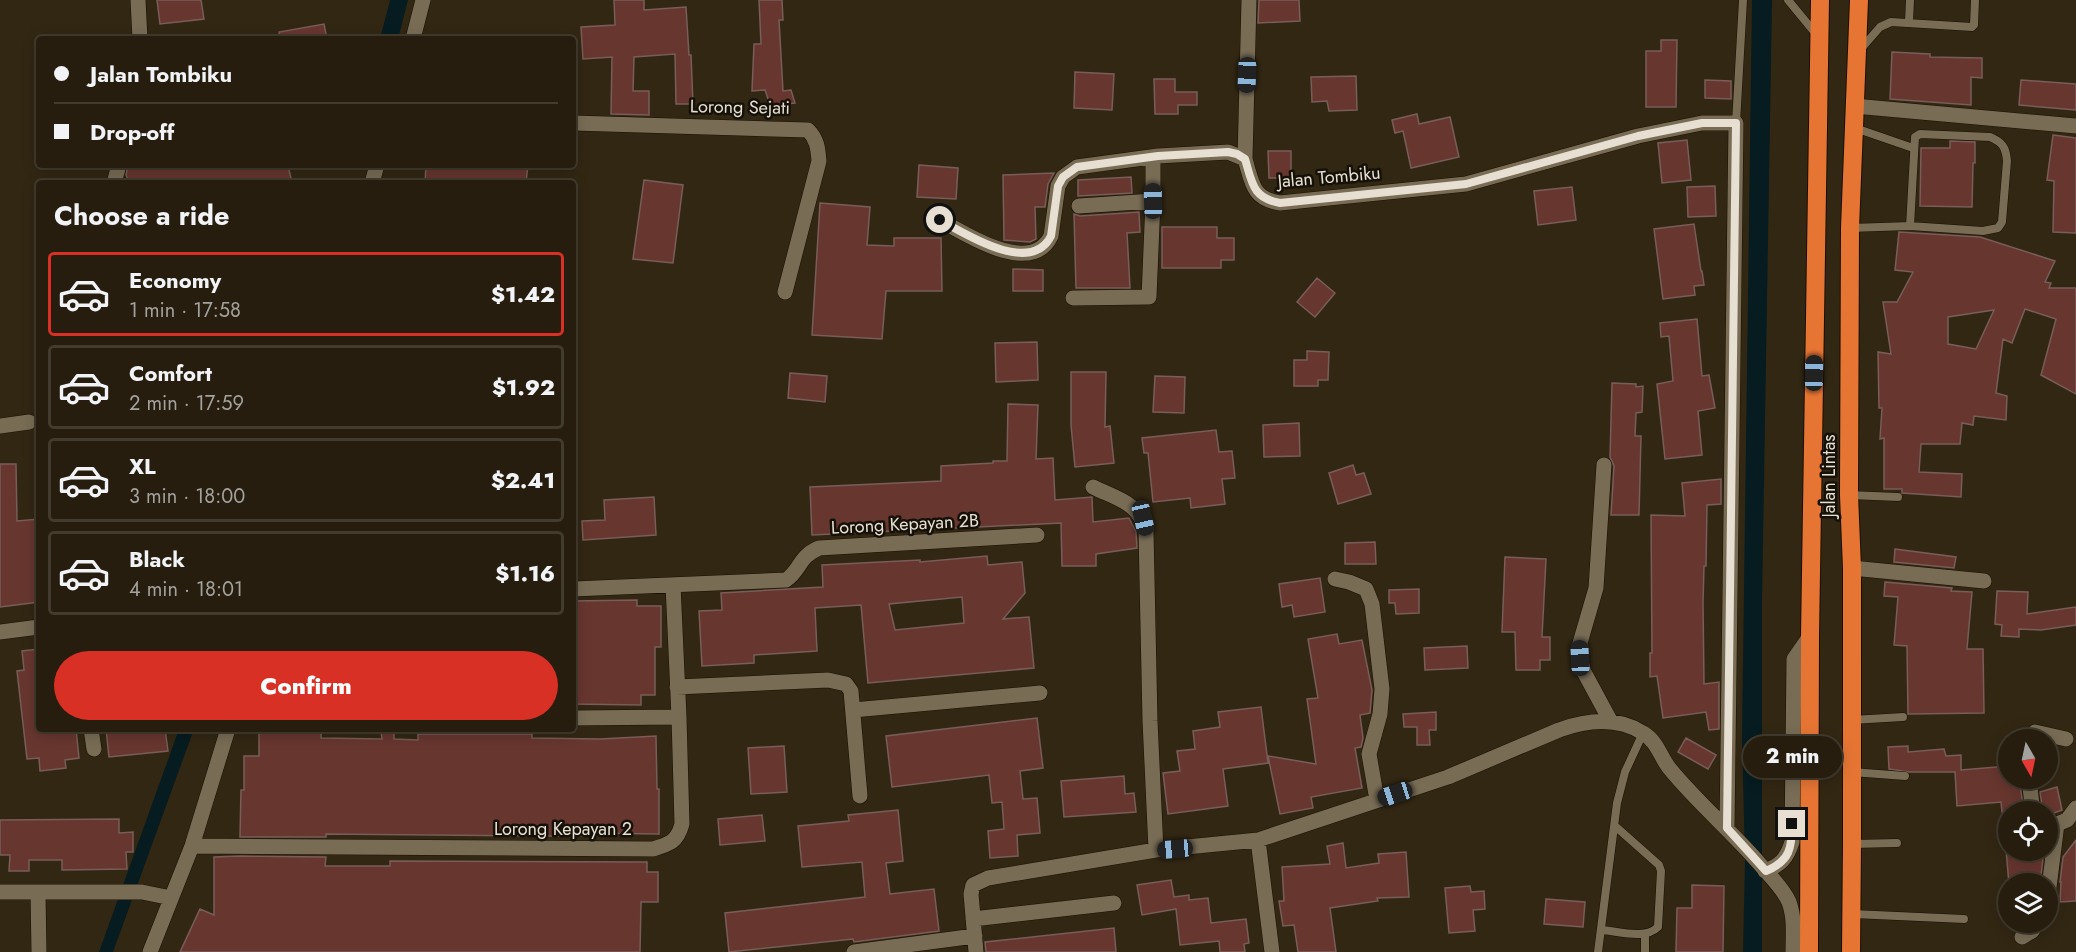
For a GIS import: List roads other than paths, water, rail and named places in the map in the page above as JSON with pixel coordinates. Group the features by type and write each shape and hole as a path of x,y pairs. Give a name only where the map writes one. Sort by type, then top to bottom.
{"highway":[{"name":"Jalan Lintas","path":"1809,952 1810,636 1820,0"},
{"name":"Jalan Lintas","path":"1851,952 1850,228 1859,0"}],"street":[{"path":"138,0 140,36"},
{"path":"414,36 423,0"},
{"name":"Jalan Tombiku","path":"1249,0 1245,159 1254,188 1258,194 1270,201 1280,203 1466,184 1638,136 1702,123 1736,123"},
{"path":"1854,106 2076,126"},
{"name":"Lorong Sejati","path":"576,123 808,130 814,136 819,160 785,292"},
{"path":"1727,828 1736,123"},
{"path":"940,220 973,238 1022,255 1047,243 1051,236 1058,186 1070,171 1077,167 1153,157 1228,152 1245,159"},
{"path":"1073,298 1149,297 1153,157"},
{"path":"1079,206 1153,201"},
{"path":"0,426 29,422"},
{"path":"1604,465 1596,588 1580,643 1580,658 1584,672 1611,722"},
{"path":"1093,487 1137,510 1143,518 1146,531 1150,721 1156,850"},
{"name":"Lorong Kepayan 2B","path":"576,589 786,580 793,575 804,556 819,548 1037,535"},
{"path":"1852,568 1984,581"},
{"path":"1335,579 1366,589 1372,604 1382,689 1380,714 1370,754 1377,800"},
{"name":"Lorong Kepayan 2","path":"192,846 653,849 673,842 682,824 673,585"},
{"path":"0,632 36,627"},
{"path":"1766,871 1781,863 1788,855 1792,842 1793,667 1794,659 1810,636"},
{"path":"677,687 828,680 846,684 851,691 860,796"},
{"path":"853,710 1040,693"},
{"path":"576,717 679,717"},
{"path":"976,952 971,894 973,885 979,881 1156,850 1258,840 1475,766 1576,724 1592,721 1628,725 1653,741 1668,768 1766,871 1788,902 1793,924 1792,952"},
{"path":"91,732 94,749"},
{"path":"150,952 192,846 227,732"},
{"path":"2058,737 2066,739"},
{"path":"2058,822 2067,820 2076,808"},
{"path":"1258,840 1272,952"},
{"path":"0,892 142,892 171,898"},
{"path":"38,893 39,952"},
{"path":"973,919 1114,903"},
{"path":"2022,937 2029,933"},
{"path":"854,952 975,936"}],"lane":[{"path":"1736,123 1743,0"},
{"path":"1788,0 1819,38"},
{"path":"1909,22 1910,0"},
{"path":"1856,55 1880,27 1891,22 1972,27 1975,0"},
{"path":"1853,127 1913,148"},
{"path":"1850,228 1910,226 1983,231 1998,228 2002,222 2007,161 2003,145 1990,136 1920,134 1915,137 1910,226"},
{"path":"1849,495 1898,497"},
{"path":"1852,720 1903,717"},
{"path":"1598,952 1617,803 1625,772 1643,733"},
{"path":"1852,772 1905,776"},
{"path":"1601,930 1645,934 1653,932 1658,927 1661,871 1659,865 1615,826"},
{"path":"1852,844 1897,843"},
{"path":"1851,914 1964,919"},
{"path":"1645,934 1645,952"}],"water":[{"path":"390,0 408,0 399,36 381,36"},
{"path":"1752,0 1772,0 1762,601 1762,952 1743,952 1745,860 1742,738"},
{"path":"178,732 193,732 113,952 99,952"}]}
